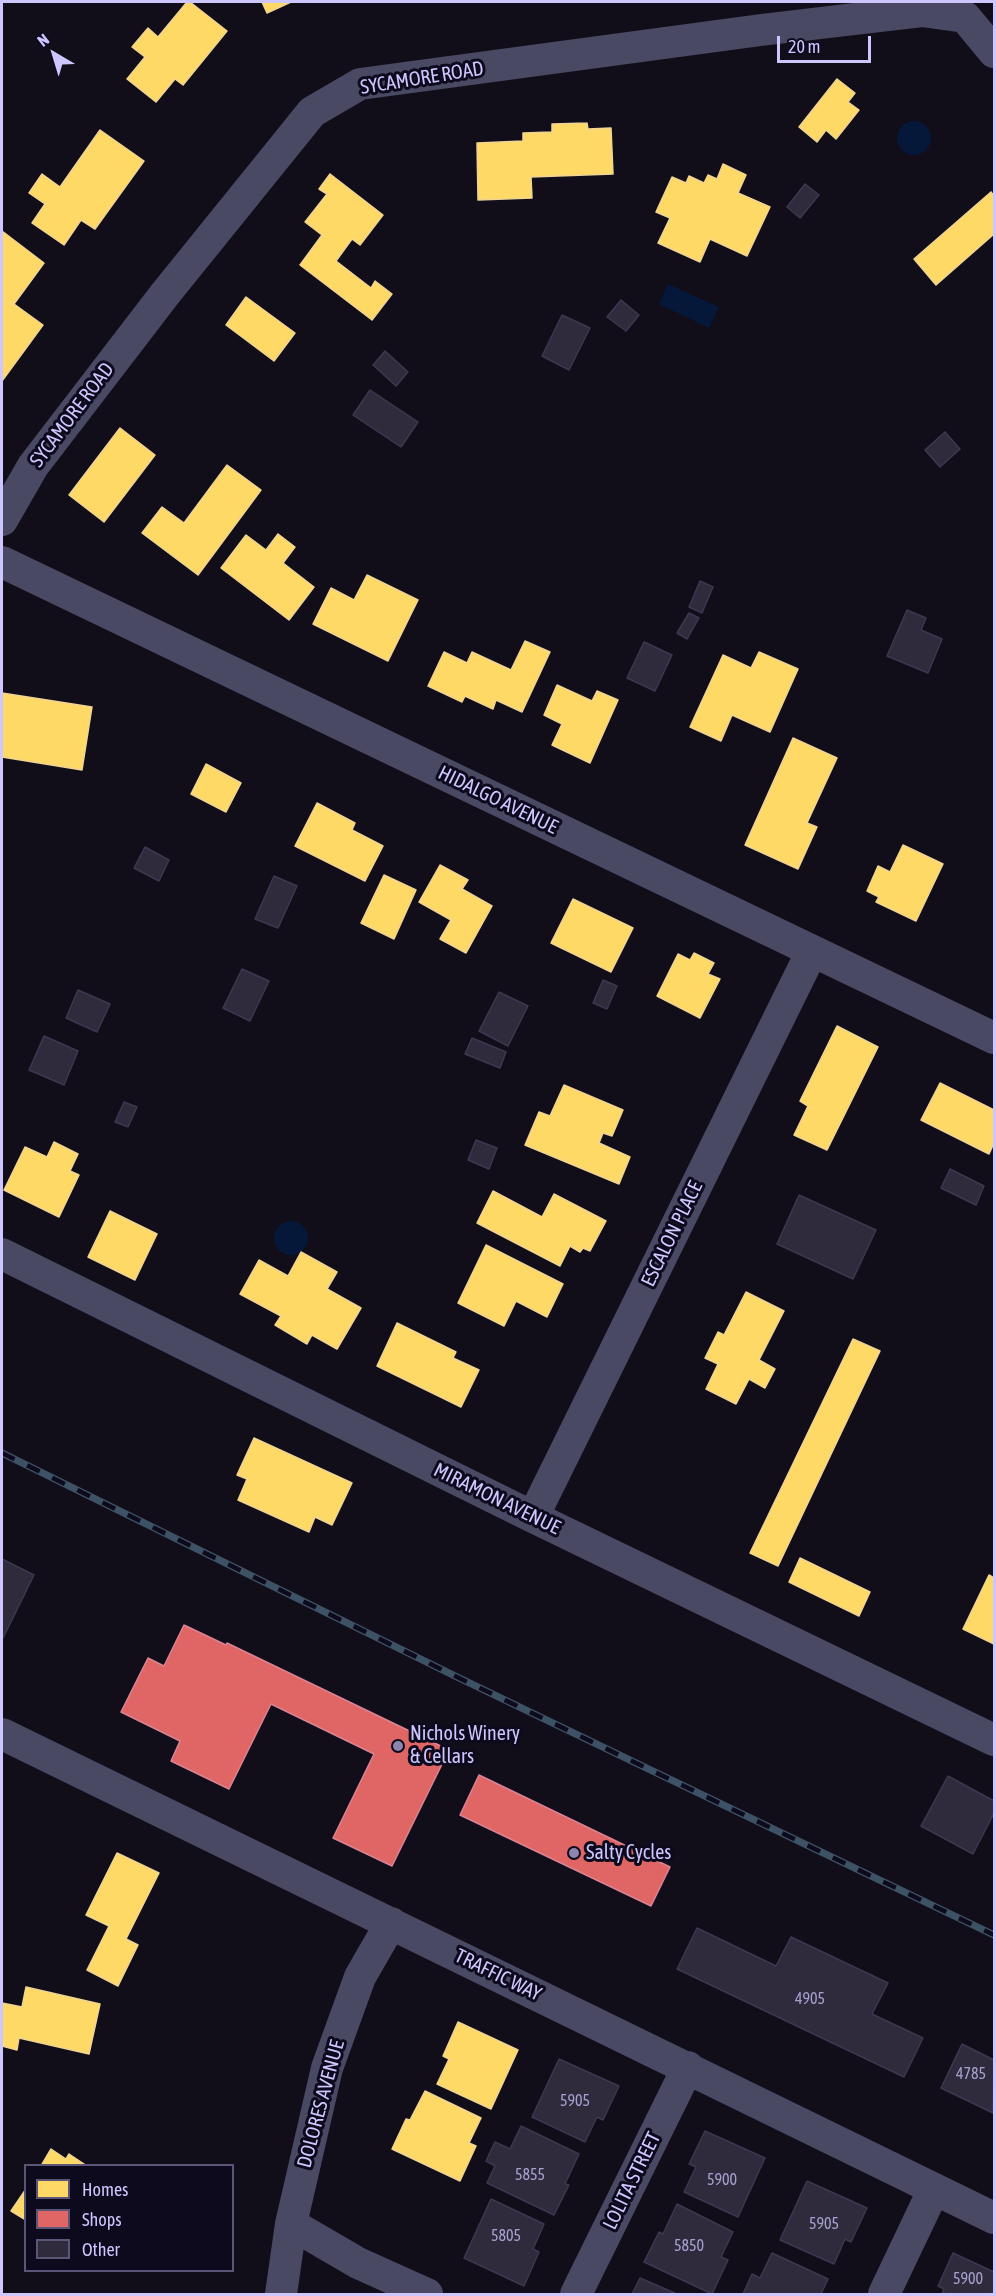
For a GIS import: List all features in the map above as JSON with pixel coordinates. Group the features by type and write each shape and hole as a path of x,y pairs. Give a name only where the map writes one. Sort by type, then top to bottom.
{"street":[{"name":"SYCAMORE ROAD","path":"2,520 33,466 165,294 312,112 360,84 761,30 922,11 965,17 994,52"},
{"name":"HIDALGO AVENUE","path":"2,562 994,1038"},
{"name":"ESCALON PLACE","path":"533,1517 812,951"},
{"name":"MIRAMON AVENUE","path":"2,1254 533,1517 994,1740"},
{"name":"TRAFFIC WAY","path":"2,1734 994,2217"},
{"name":"DOLORES AVENUE","path":"281,2295 291,2224 327,2068 360,1977 391,1923"},
{"name":"LOLITA STREET","path":"576,2295 688,2067"},
{"path":"884,2295 934,2189"},
{"path":"291,2224 358,2263 427,2295"}],"water":[{"path":"914,121 926,126 931,138 926,150 914,155 902,150 897,138 902,126"},
{"path":"668,284 719,307 709,328 659,304"},
{"path":"291,1221 303,1226 308,1238 303,1250 291,1255 279,1250 274,1238 279,1226"}],"building: Homes":[{"path":"187,2 227,31 183,85 175,79 156,102 127,79 145,57 132,47 148,28 158,37"},
{"path":"262,2 291,2 267,13"},
{"path":"837,79 855,93 848,102 859,110 836,139 826,130 817,142 799,127"},
{"path":"587,123 588,129 611,128 613,174 531,177 532,198 478,200 477,143 523,141 523,133 552,132 552,124"},
{"path":"100,130 144,161 95,229 81,220 64,245 32,223 45,204 29,193 42,174 60,187"},
{"path":"723,164 746,175 738,193 770,207 747,256 710,239 700,262 658,243 670,218 656,212 672,177 686,183 689,176 704,183 708,175 717,179"},
{"path":"330,174 383,215 360,245 352,239 336,261 371,288 375,281 392,294 372,320 300,265 322,235 305,222 327,194 319,189"},
{"path":"991,192 994,196 994,234 936,285 914,259"},
{"path":"2,231 44,263 14,304 43,325 2,381"},
{"path":"246,297 295,333 274,361 226,325"},
{"path":"120,428 155,455 104,522 69,495"},
{"path":"227,465 261,490 198,575 142,533 162,507 184,523"},
{"path":"278,534 295,547 283,563 314,587 289,620 221,568 246,535 266,550"},
{"path":"367,575 418,600 388,661 313,624 331,588 354,600"},
{"path":"525,641 550,652 522,712 496,700 493,709 465,696 462,702 428,686 444,652 467,663 472,652 511,670"},
{"path":"759,652 798,669 770,732 732,715 721,741 690,727 723,655 751,668"},
{"path":"557,685 592,701 597,691 618,700 590,763 552,745 562,724 544,715"},
{"path":"2,693 92,707 82,770 2,757"},
{"path":"793,738 837,758 807,823 817,827 798,869 745,845"},
{"path":"206,764 241,783 226,812 191,794"},
{"path":"317,803 355,823 352,830 383,846 365,881 295,846"},
{"path":"903,845 943,864 916,921 876,902 879,897 867,891 878,866 890,872"},
{"path":"440,865 468,880 462,889 492,906 466,953 440,939 451,920 419,902"},
{"path":"384,875 416,890 394,939 361,923"},
{"path":"573,899 633,928 611,972 551,943"},
{"path":"694,953 714,963 708,974 720,979 700,1018 657,996 678,954 690,960"},
{"path":"837,1026 878,1047 827,1150 794,1135 808,1106 800,1101"},
{"path":"940,1083 994,1110 994,1143 989,1154 921,1120"},
{"path":"564,1085 623,1110 612,1136 603,1133 599,1143 630,1157 619,1184 525,1145 539,1112 550,1116"},
{"path":"54,1142 78,1154 70,1171 79,1175 59,1217 4,1190 25,1147 47,1157"},
{"path":"493,1191 542,1217 554,1194 606,1221 590,1251 583,1248 580,1252 570,1246 560,1266 477,1223"},
{"path":"110,1211 157,1234 135,1280 88,1257"},
{"path":"486,1245 563,1284 547,1317 516,1301 504,1326 458,1303"},
{"path":"301,1252 337,1272 327,1289 361,1308 337,1349 312,1335 307,1344 275,1325 281,1316 240,1294 259,1260 288,1276"},
{"path":"746,1292 784,1311 759,1360 775,1369 765,1388 749,1379 736,1404 706,1389 718,1364 705,1358 718,1332 724,1335"},
{"path":"397,1323 456,1352 453,1358 479,1370 461,1407 377,1366"},
{"path":"853,1339 880,1351 778,1566 750,1553"},
{"path":"254,1438 352,1483 332,1525 315,1517 309,1532 238,1500 247,1479 237,1475"},
{"path":"800,1558 870,1592 859,1616 789,1582"},
{"path":"989,1575 994,1578 994,1644 963,1629"},
{"path":"117,1853 159,1873 126,1939 138,1945 118,1986 87,1970 109,1926 86,1915"},
{"path":"26,1987 100,2004 89,2054 19,2038 17,2050 2,2046 2,2003 22,2007"},
{"path":"458,2022 518,2050 491,2109 437,2084 449,2059 443,2056"},
{"path":"425,2091 481,2118 469,2143 476,2146 460,2181 392,2149 406,2119 410,2120"},
{"path":"51,2149 66,2159 69,2154 84,2164 42,2164"},
{"path":"24,2192 24,2219 11,2211"}],"building: Shops":[{"name":"Nichols Winery & Cellars","path":"184,1625 226,1645 227,1643 449,1750 392,1866 333,1838 374,1754 271,1704 229,1789 171,1761 180,1741 121,1712 148,1658 164,1666"},
{"path":"479,1775 670,1867 651,1906 460,1815"}],"building: Other":[{"path":"805,184 819,195 800,218 787,207"},
{"path":"621,300 639,315 626,331 607,317"},
{"path":"562,315 590,328 569,370 542,356"},
{"path":"385,351 408,372 396,386 373,365"},
{"path":"370,390 418,422 401,447 353,415"},
{"path":"945,432 960,449 940,467 925,450"},
{"path":"700,581 713,587 702,613 689,607"},
{"path":"907,610 926,618 921,630 942,639 928,673 887,656"},
{"path":"689,613 699,618 687,639 677,633"},
{"path":"644,642 672,655 655,691 627,678"},
{"path":"145,847 169,860 159,881 134,868"},
{"path":"274,876 297,886 278,928 255,919"},
{"path":"242,969 269,981 250,1021 223,1008"},
{"path":"603,980 617,986 607,1009 593,1003"},
{"path":"78,990 110,1004 97,1032 66,1018"},
{"path":"499,992 528,1006 508,1046 479,1031"},
{"path":"44,1036 78,1051 64,1085 29,1070"},
{"path":"472,1038 506,1052 500,1068 465,1054"},
{"path":"124,1102 137,1107 128,1127 115,1122"},
{"path":"476,1140 497,1148 489,1169 468,1160"},
{"path":"950,1169 984,1186 976,1205 941,1188"},
{"path":"799,1195 876,1230 853,1279 777,1244"},
{"path":"2,1559 34,1575 2,1640"},
{"path":"948,1776 994,1801 994,1813 973,1854 921,1826"},
{"path":"697,1928 776,1966 791,1937 888,1983 872,2014 923,2038 904,2077 677,1969"},
{"path":"962,2044 994,2060 993,2113 941,2088"},
{"path":"559,2059 619,2086 603,2120 597,2117 585,2142 532,2117"},
{"path":"521,2126 579,2154 565,2184 569,2185 554,2215 487,2183 495,2166 486,2161 495,2142 510,2149"},
{"path":"705,2131 765,2158 738,2217 684,2192 696,2167 689,2164"},
{"path":"807,2181 867,2208 851,2242 845,2239 834,2264 780,2240"},
{"path":"491,2199 544,2224 533,2249 539,2252 524,2286 464,2258"},
{"path":"677,2204 733,2232 721,2257 728,2260 712,2294 644,2262 659,2232 663,2234"},
{"path":"772,2253 828,2279 821,2294 743,2294 752,2274 760,2278"},
{"path":"953,2253 994,2272 994,2294 942,2294 944,2289 938,2286"},
{"path":"640,2278 677,2294 632,2294"}],"railway":[{"path":"2,1453 455,1676 994,1935"}],"place":[{"name":"Nichols Winery & Cellars","path":"398,1746"},
{"name":"Salty Cycles","path":"574,1853"}]}
